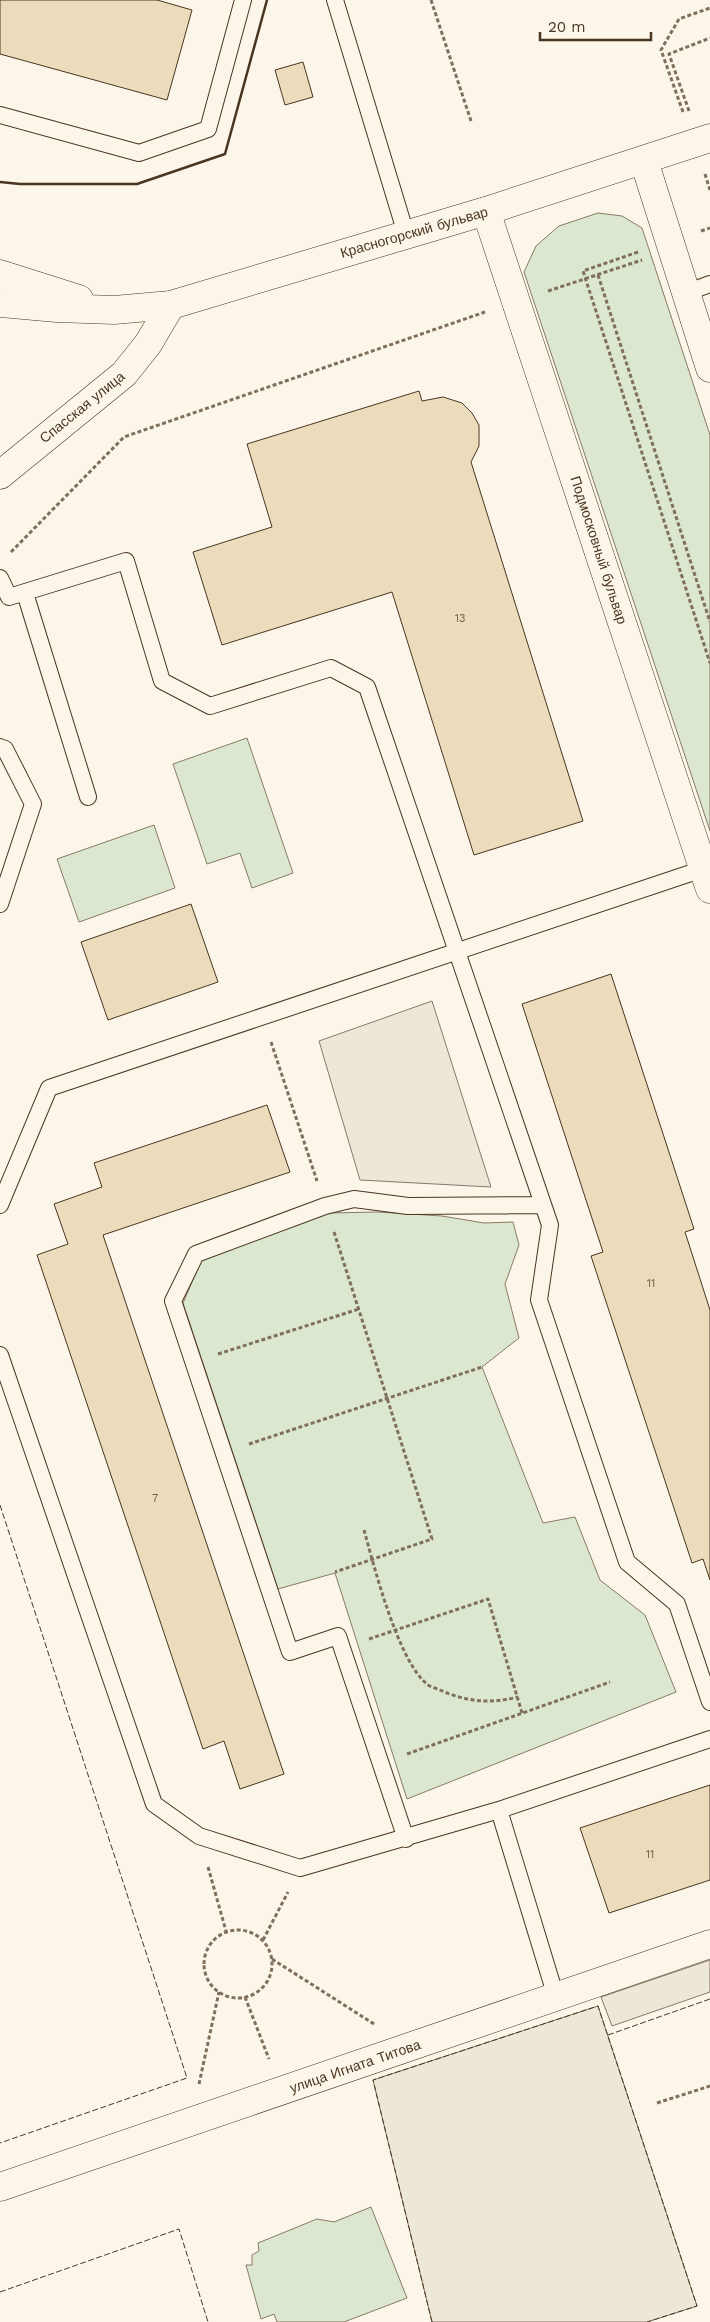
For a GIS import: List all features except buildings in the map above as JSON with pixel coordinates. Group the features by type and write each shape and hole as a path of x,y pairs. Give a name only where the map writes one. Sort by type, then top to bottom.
{"street":[{"name":"Красногорский бульвар","path":"0,302 57,308 114,310 171,306 486,211 702,141"},
{"path":"644,161 671,246 698,288 710,368"},
{"name":"Подмосковный бульвар","path":"486,211 707,878"},
{"name":"Красногорский бульвар","path":"0,274 114,310"},
{"name":"Спасская улица","path":"0,475 124,374 148,344 171,306"},
{"name":"улица Игната Титова","path":"0,2187 710,1944"}],"lane":[{"path":"0,115 139,153 208,129 243,0"},
{"path":"335,0 406,234"},
{"path":"0,578 9,597 126,561 162,681 210,706 331,668 367,687 550,1225 539,1300 627,1562 677,1604 710,1702"},
{"path":"25,592 88,797"},
{"path":"0,747 5,749 33,804 0,904"},
{"path":"0,1205 49,1088 262,1016 458,953 707,878"},
{"path":"406,1839 338,1636 290,1652 173,1300 196,1254 325,1206 354,1199 408,1206 543,1205"},
{"path":"0,1355 154,1804 199,1836 300,1868 406,1839 499,1810 710,1739"},
{"path":"499,1810 556,1997"}],"path":[{"path":"431,0 471,121"},
{"path":"702,141 661,50 680,19 710,8"},
{"path":"710,38 669,54 702,141 710,190"},
{"path":"7,556 124,437 598,275 671,246 710,228"},
{"path":"671,246 583,270 710,663"},
{"path":"598,275 710,622"},
{"path":"262,1016 325,1206"},
{"path":"334,1231 432,1539 335,1572"},
{"path":"210,1356 359,1310"},
{"path":"240,1447 482,1367"},
{"path":"364,1530 396,1630 411,1663 427,1684 450,1695 473,1701 497,1702 518,1697"},
{"path":"365,1640 488,1599 522,1713"},
{"path":"403,1755 610,1682"},
{"path":"199,1836 226,1932"},
{"path":"263,1940 300,1868"},
{"path":"239,1929 252,1932 263,1940 270,1951 272,1964 262,1989 245,1997 237,1998 219,1992 213,1987 206,1976 203,1963 206,1950 214,1939 226,1932 239,1929"},
{"path":"271,1958 382,2029"},
{"path":"197,2093 219,1992"},
{"path":"245,1997 272,2067"},
{"path":"657,2103 710,2086"}],"green space":[{"path":"598,213 622,216 642,228 710,435 710,831 524,272 536,246 559,226"},
{"path":"247,738 293,873 252,888 240,853 207,864 173,764"},
{"path":"154,825 175,888 79,922 57,859"},
{"path":"378,1212 442,1216 484,1223 513,1222 519,1245 505,1284 519,1338 482,1367 543,1523 575,1517 600,1580 645,1615 676,1692 407,1799 335,1573 278,1589 183,1303 202,1259 328,1213"},
{"path":"371,2207 407,2298 344,2322 277,2322 274,2314 261,2319 246,2265 252,2265 252,2255 259,2251 258,2243 317,2219 334,2222"}],"shaded area":[{"path":"432,1001 491,1187 360,1180 319,1041"},
{"path":"710,1960 710,1992 612,2026 601,1997"},
{"path":"598,2006 697,2306 647,2322 432,2322 373,2080"}],"fence":[{"path":"0,1505 187,2078 0,2143"},
{"path":"608,2035 710,1999"},
{"path":"432,2322 373,2080 598,2006 697,2306 647,2322"},
{"path":"0,2292 179,2229 208,2322"}],"wall":[{"path":"0,182 20,184 137,184 225,154 267,0"}]}
